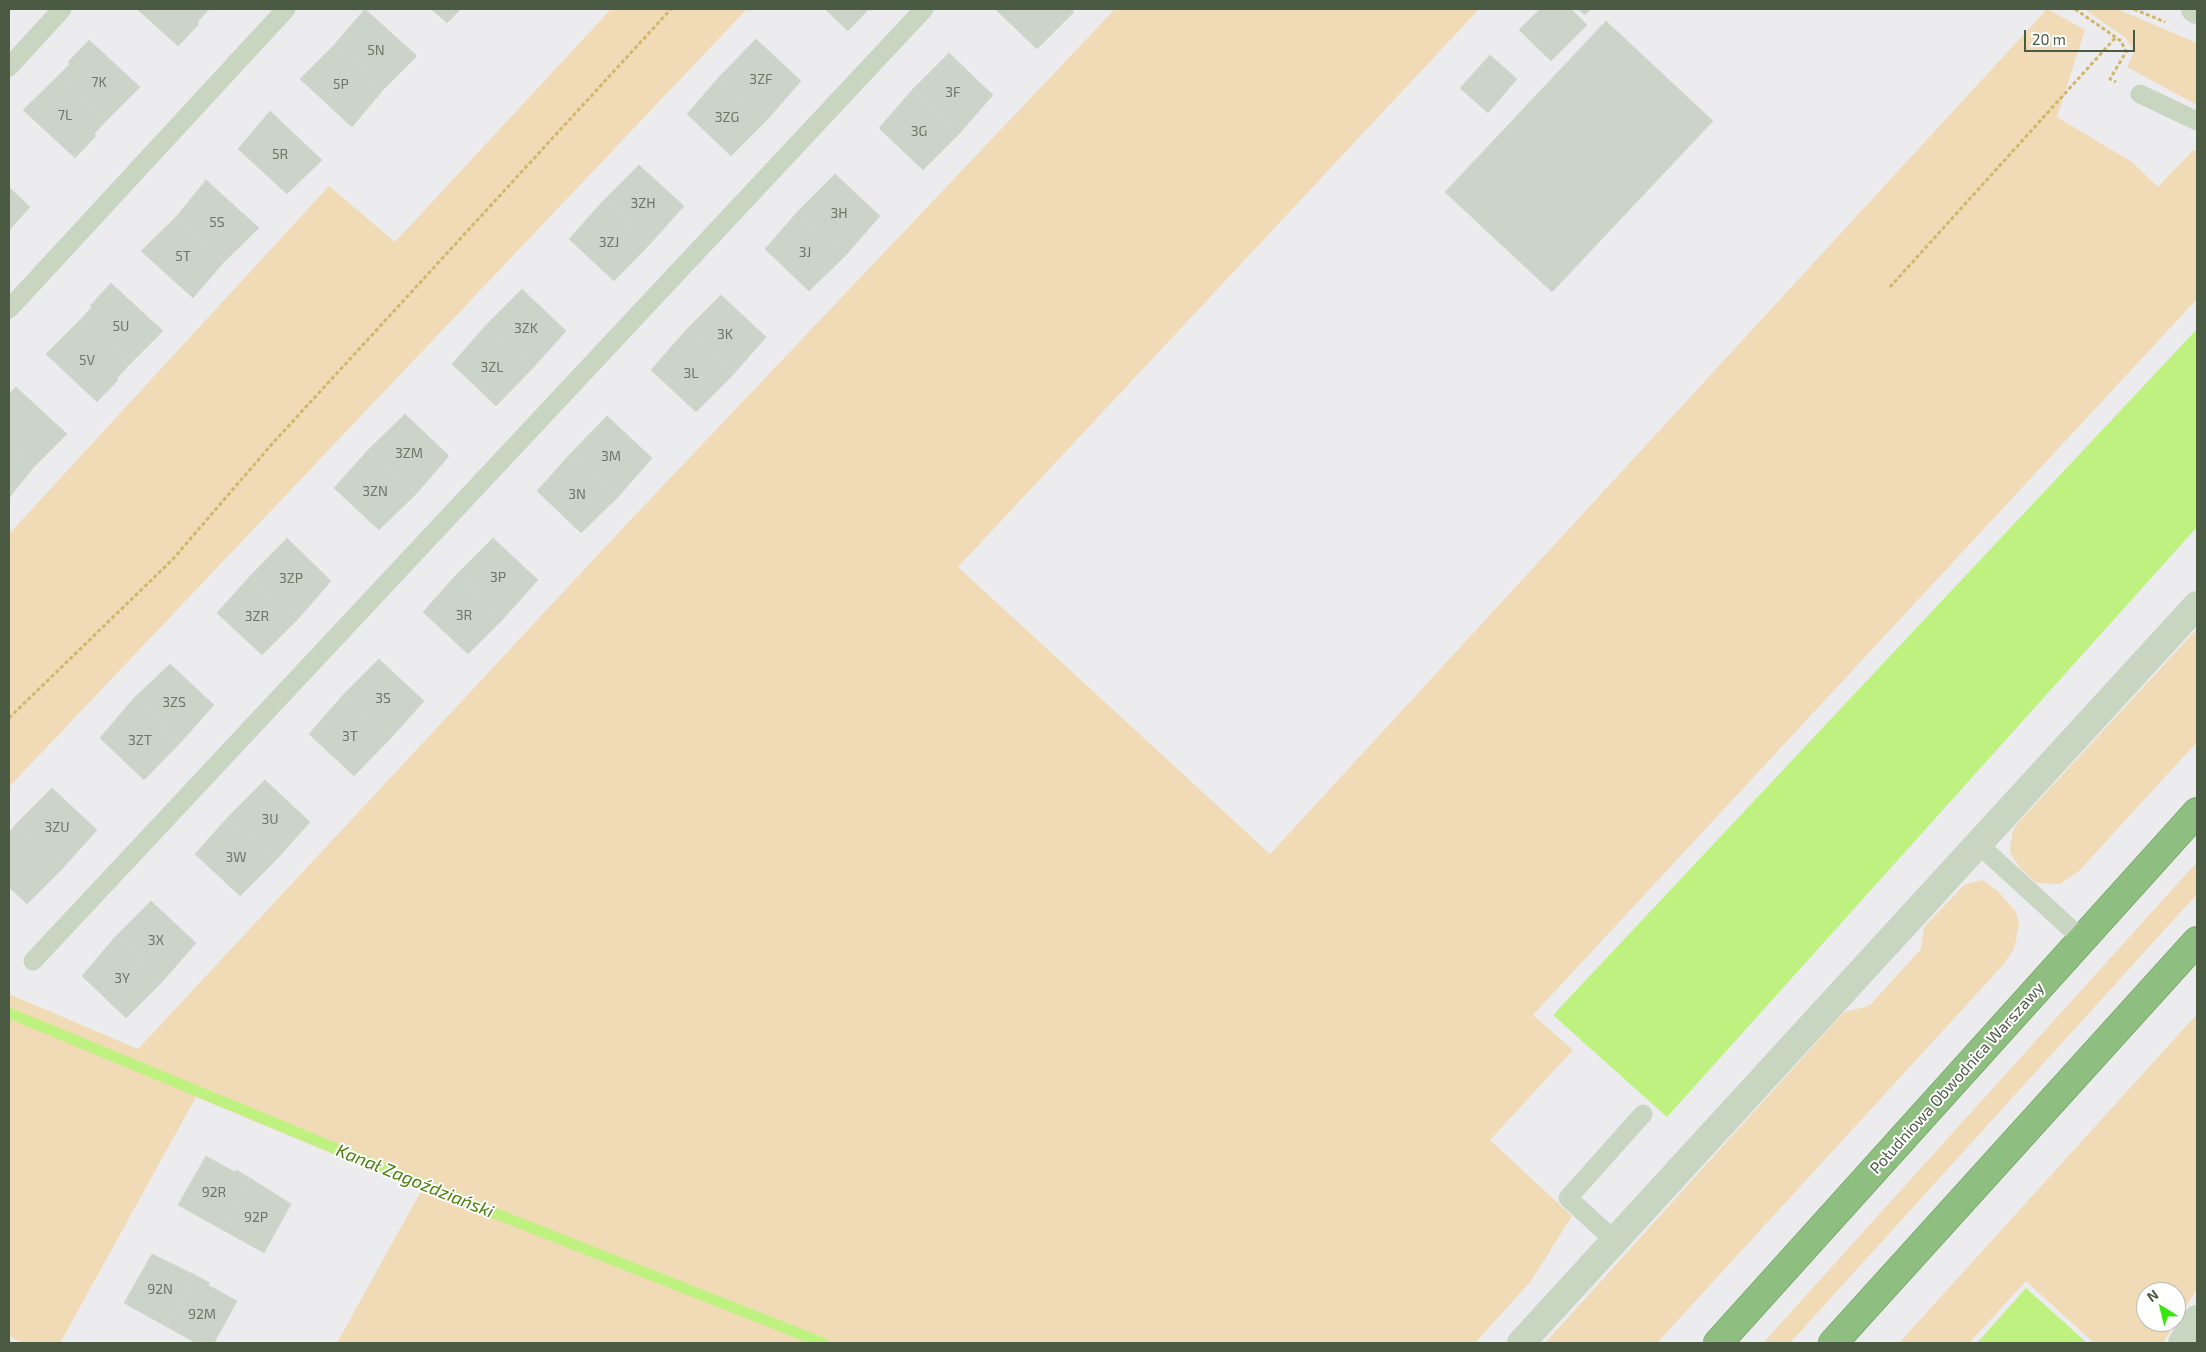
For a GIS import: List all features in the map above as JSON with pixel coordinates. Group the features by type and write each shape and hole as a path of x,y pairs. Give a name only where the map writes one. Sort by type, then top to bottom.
{"highway":[{"name":"Południowa Obwodnica Warszawy","path":"1718,1343 2197,812"},
{"path":"1834,1343 2197,941"}],"street":[{"path":"1521,1343 2197,605"},
{"path":"2182,1343 2197,1319"}],"lane":[{"path":"9,66 62,9"},
{"path":"9,310 286,9"},
{"path":"33,961 924,9"},
{"path":"2140,94 2197,121"},
{"path":"1978,844 2082,939"},
{"path":"1615,1241 1568,1198 1643,1114"}],"path":[{"path":"9,718 173,559 272,444 431,268 671,9"},
{"path":"2074,9 2121,41 2126,52 2110,79 2140,94"},
{"path":"1890,287 2116,37"}],"shaded area":[{"path":"611,9 747,9 9,787 9,534 329,186 395,242"},
{"path":"1115,9 1479,9 958,567 1270,854 2047,9 2085,30 2057,117 2132,162 2158,187 2193,150 2197,152 2197,299 1533,1015 1573,1050 1490,1140 1572,1216 1531,1281 1475,1343 337,1343 421,1191 196,1097 60,1343 22,1343 9,1336 9,994 138,1049 620,531"},
{"path":"2084,9 2117,9 2197,43 2197,105 2127,67 2134,52 2126,38"},
{"path":"2197,329 2197,527 1667,1117 1553,1015"},
{"path":"2197,629 2197,742 2079,871 2060,884 2036,883 2020,868 2010,852 2012,833 2017,824"},
{"path":"2197,862 2197,894 1790,1343 1763,1343"},
{"path":"1982,880 1997,890 2016,912 2019,925 2014,949 2003,965 1657,1343 1545,1343 1844,1012 1869,1006 1921,949 1924,927 1964,885"},
{"path":"2197,1014 2197,1289 2186,1306 2186,1282 2136,1282 2136,1332 2170,1332 2163,1343 2094,1343 2026,1281 1969,1343 1899,1343"},
{"path":"2026,1288 2087,1343 1977,1343"}],"building":[{"path":"137,9 209,9 197,23 199,24 178,46"},
{"path":"365,9 417,56 383,90 334,45"},
{"path":"431,9 461,9 447,23"},
{"path":"825,9 869,9 848,31"},
{"path":"995,9 1070,9 1074,12 1037,49"},
{"path":"1540,9 1571,9 1587,25 1551,61 1519,30"},
{"path":"1578,9 1591,9 1585,15"},
{"path":"1606,21 1713,121 1552,292 1445,192"},
{"path":"756,39 801,81 767,120 720,76"},
{"path":"89,40 140,87 106,121 58,76 70,64 68,62"},
{"path":"334,45 383,90 352,127 300,79"},
{"path":"949,53 993,95 959,134 913,89"},
{"path":"1490,55 1517,79 1488,113 1460,88"},
{"path":"58,76 106,121 94,134 96,136 75,158 23,110"},
{"path":"720,76 767,120 731,156 687,114"},
{"path":"913,89 959,134 923,170 879,128"},
{"path":"270,111 322,160 287,194 238,149"},
{"path":"639,165 684,206 650,244 603,201"},
{"path":"835,174 880,216 846,255 799,210"},
{"path":"206,180 259,228 224,262 176,217"},
{"path":"9,187 30,207 10,229 9,229"},
{"path":"603,201 650,244 614,281 569,239"},
{"path":"799,210 846,255 809,291 765,249"},
{"path":"176,217 224,262 193,298 141,251"},
{"path":"111,283 163,331 129,365 80,320"},
{"path":"522,289 566,331 532,369 486,325"},
{"path":"721,295 766,337 732,376 685,331"},
{"path":"80,320 129,365 97,402 46,354"},
{"path":"486,325 532,369 496,406 452,364"},
{"path":"685,331 732,376 696,412 651,370"},
{"path":"16,387 67,434 33,468 9,446 9,394"},
{"path":"405,414 449,456 416,494 368,450"},
{"path":"607,416 652,458 618,497 571,453"},
{"path":"9,446 33,468 9,498"},
{"path":"368,450 416,494 379,530 334,488"},
{"path":"571,453 618,497 581,533 537,491"},
{"path":"287,538 331,581 298,619 251,575"},
{"path":"493,538 538,580 504,618 457,574"},
{"path":"457,574 504,618 468,654 423,612"},
{"path":"251,575 298,619 262,655 217,613"},
{"path":"379,659 424,701 390,739 343,695"},
{"path":"170,664 214,705 180,743 133,699"},
{"path":"343,695 390,739 354,776 309,734"},
{"path":"133,699 180,743 144,780 100,738"},
{"path":"265,780 310,822 276,860 229,816"},
{"path":"52,788 97,830 63,868 16,824"},
{"path":"229,816 276,860 240,896 195,854"},
{"path":"16,824 63,868 27,904 9,887 9,833"},
{"path":"151,901 196,943 163,981 115,937"},
{"path":"115,937 163,981 126,1018 82,976"},
{"path":"206,1156 250,1178 221,1229 178,1205"},
{"path":"250,1178 291,1204 264,1253 221,1229"},
{"path":"152,1254 195,1275 167,1327 124,1303"},
{"path":"195,1275 210,1283 208,1285 237,1301 214,1343 196,1343 167,1327"}],"waterway":[{"name":"Kanał Zagoździański","path":"9,1013 426,1186 823,1343"}]}
